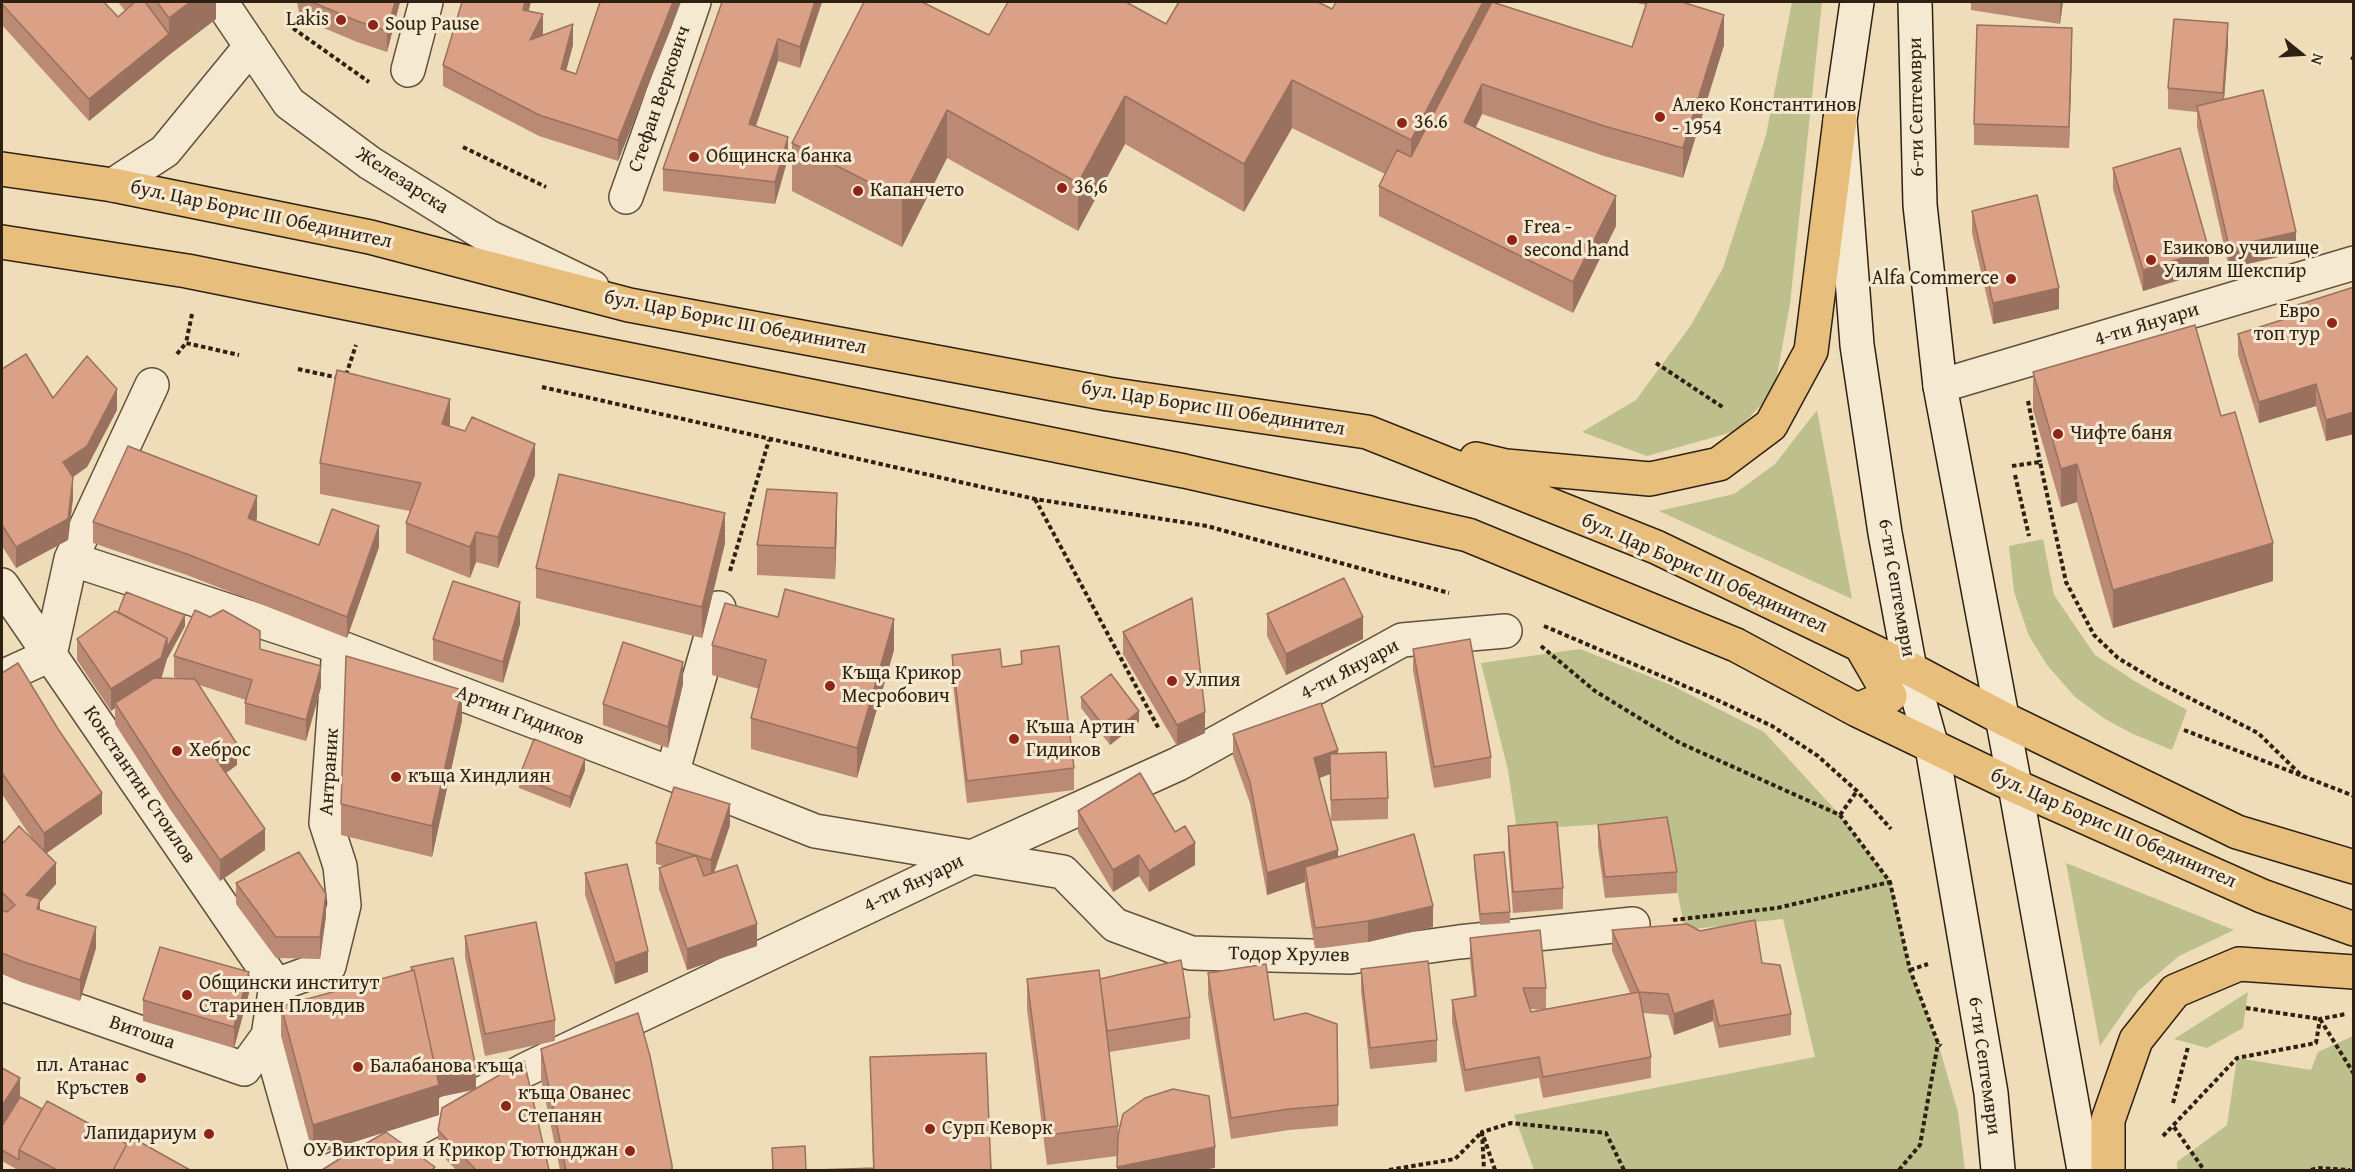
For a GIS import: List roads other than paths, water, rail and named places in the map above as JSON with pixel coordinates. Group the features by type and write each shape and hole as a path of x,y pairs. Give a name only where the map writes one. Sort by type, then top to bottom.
{"main road":[{"path":"1367,432 1517,467 1650,479 1719,464 1771,425 1811,351 1840,120"},
{"name":"бул. Цар Борис III Обединител","path":"2,169 113,184 370,237 629,305 1108,394 1367,432 1656,547 1910,669 2002,718 2237,832 2354,867"},
{"name":"бул. Цар Борис III Обединител","path":"2,242 188,271 1184,471 1468,535 1736,645 1857,710 2015,786 2262,896 2354,928"},
{"path":"1857,710 1890,696 1861,646"},
{"path":"2108,1170 2108,1120 2136,1040 2175,991 2239,964 2354,972"}],"street":[{"name":"Железарска","path":"221,2 289,103 370,162 489,237 629,305"},
{"path":"408,70 426,2"},
{"name":"Стефан Веркович","path":"626,196 694,2"},
{"name":"6-ти Септември","path":"1857,2 1840,120 1857,345 1885,533 1910,669 1932,747 1991,1093 1998,1170"},
{"name":"6-ти Септември","path":"1915,2 1920,206 1940,386 2084,1170"},
{"path":"113,184 165,151 251,46"},
{"name":"4-ти Януари","path":"1940,386 2354,263"},
{"path":"2,677 50,655 71,559 152,385"},
{"name":"Артин Гидиков","path":"71,559 339,647 815,831 972,856"},
{"name":"Константин Стоилов","path":"2,585 276,986"},
{"path":"672,774 719,608"},
{"name":"4-ти Януари","path":"332,1170 400,1138 525,1070 972,856 1178,764 1402,640 1505,631"},
{"name":"Антраник","path":"276,986 329,966 344,905 340,866 326,824 339,647"},
{"name":"Тодор Хрулев","path":"972,856 1063,872 1115,925 1191,953 1351,957 1459,942 1633,924"},
{"name":"Витоша","path":"2,984 244,1069 268,1036"},
{"path":"276,986 268,1036 306,1170"},
{"path":"400,1138 422,1162"}],"place":[{"name":"Lakis","path":"341,20"},
{"name":"Soup Pause","path":"373,25"},
{"name":"Алеко Константинов - 1954","path":"1660,117"},
{"name":"36.6","path":"1402,123"},
{"name":"Общинска банка","path":"694,157"},
{"name":"36,6","path":"1062,188"},
{"name":"Капанчето","path":"858,191"},
{"name":"Frea - second hand","path":"1512,240"},
{"name":"Езиково училище Уилям Шекспир","path":"2151,260"},
{"name":"Alfa Commerce","path":"2011,279"},
{"name":"Евро топ тур","path":"2332,323"},
{"name":"Чифте баня","path":"2058,434"},
{"name":"Улпия","path":"1172,681"},
{"name":"Kъща Крикор Месробович","path":"830,686"},
{"name":"Къша Артин Гидиков","path":"1014,739"},
{"name":"Хеброс","path":"177,751"},
{"name":"къща Хиндлиян","path":"396,777"},
{"name":"Общински институт Старинен Пловдив","path":"187,995"},
{"name":"Балабанова къща","path":"358,1067"},
{"name":"пл. Атанас Кръстев","path":"141,1078"},
{"name":"къща Ованес Степанян","path":"506,1106"},
{"name":"Сурп Кеворк","path":"930,1129"},
{"name":"Лапидариум","path":"209,1134"},
{"name":"ОУ Виктория и Крикор Тютюнджан","path":"630,1151"}]}
